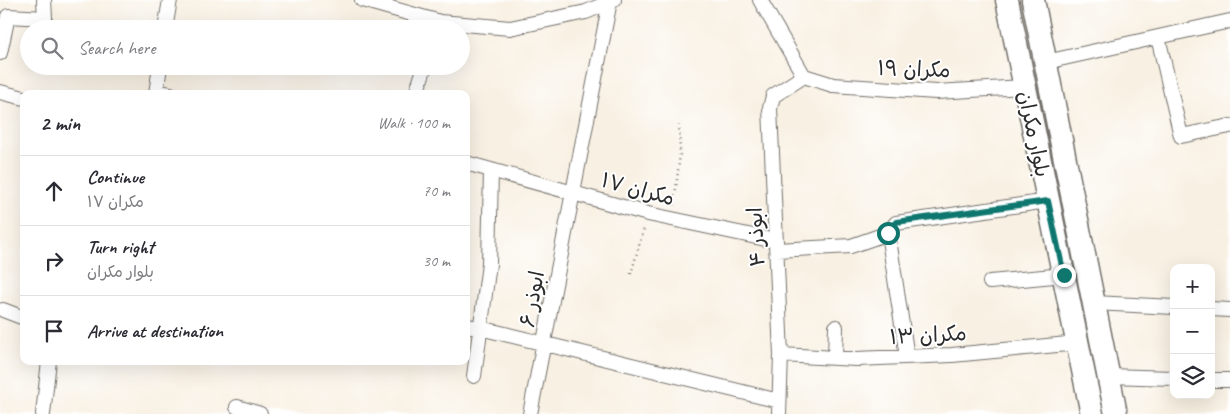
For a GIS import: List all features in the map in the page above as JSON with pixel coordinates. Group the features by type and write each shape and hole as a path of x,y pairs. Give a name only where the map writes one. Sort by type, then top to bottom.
{"main road":[{"name":"بلوار مکران","path":"1007,0 1092,414"},
{"path":"1032,0 1116,414"}],"street":[{"path":"0,53 8,16 44,18 44,0"},
{"path":"167,20 170,0"},
{"path":"362,0 424,20"},
{"path":"760,0 804,76"},
{"path":"470,26 510,28 586,12 612,1"},
{"name":"ابوذر ۶","path":"530,414 612,1"},
{"path":"1046,62 1230,21"},
{"path":"1158,37 1181,136 1230,126"},
{"path":"156,90 159,75"},
{"path":"417,90 422,75"},
{"name":"مکران ۱۹","path":"804,76 833,85 936,92 1025,87"},
{"name":"ابوذر ۴","path":"779,407 781,355 770,108 773,96 804,76"},
{"path":"0,92 20,97"},
{"name":"مکران ۱۷","path":"470,164 648,214 776,245 851,246 888,233 896,222 1048,201"},
{"path":"474,376 473,327 488,264 491,170"},
{"path":"888,233 907,357"},
{"path":"990,282 1064,275"},
{"path":"1094,303 1170,307"},
{"path":"1215,309 1230,310"},
{"path":"3,310 20,316"},
{"path":"473,327 544,344 779,407"},
{"path":"835,358 836,327"},
{"name":"مکران ۱۳","path":"781,355 835,358 907,357 952,355 1078,343"},
{"path":"43,414 49,365"},
{"path":"1108,376 1170,378"},
{"path":"1215,380 1230,380"},
{"path":"237,407 260,414"}],"path":[{"path":"673,219 680,154 679,125"},
{"path":"631,274 648,214"}],"route":[{"path":"888,233 896,222 1048,201 1064,275"}]}
